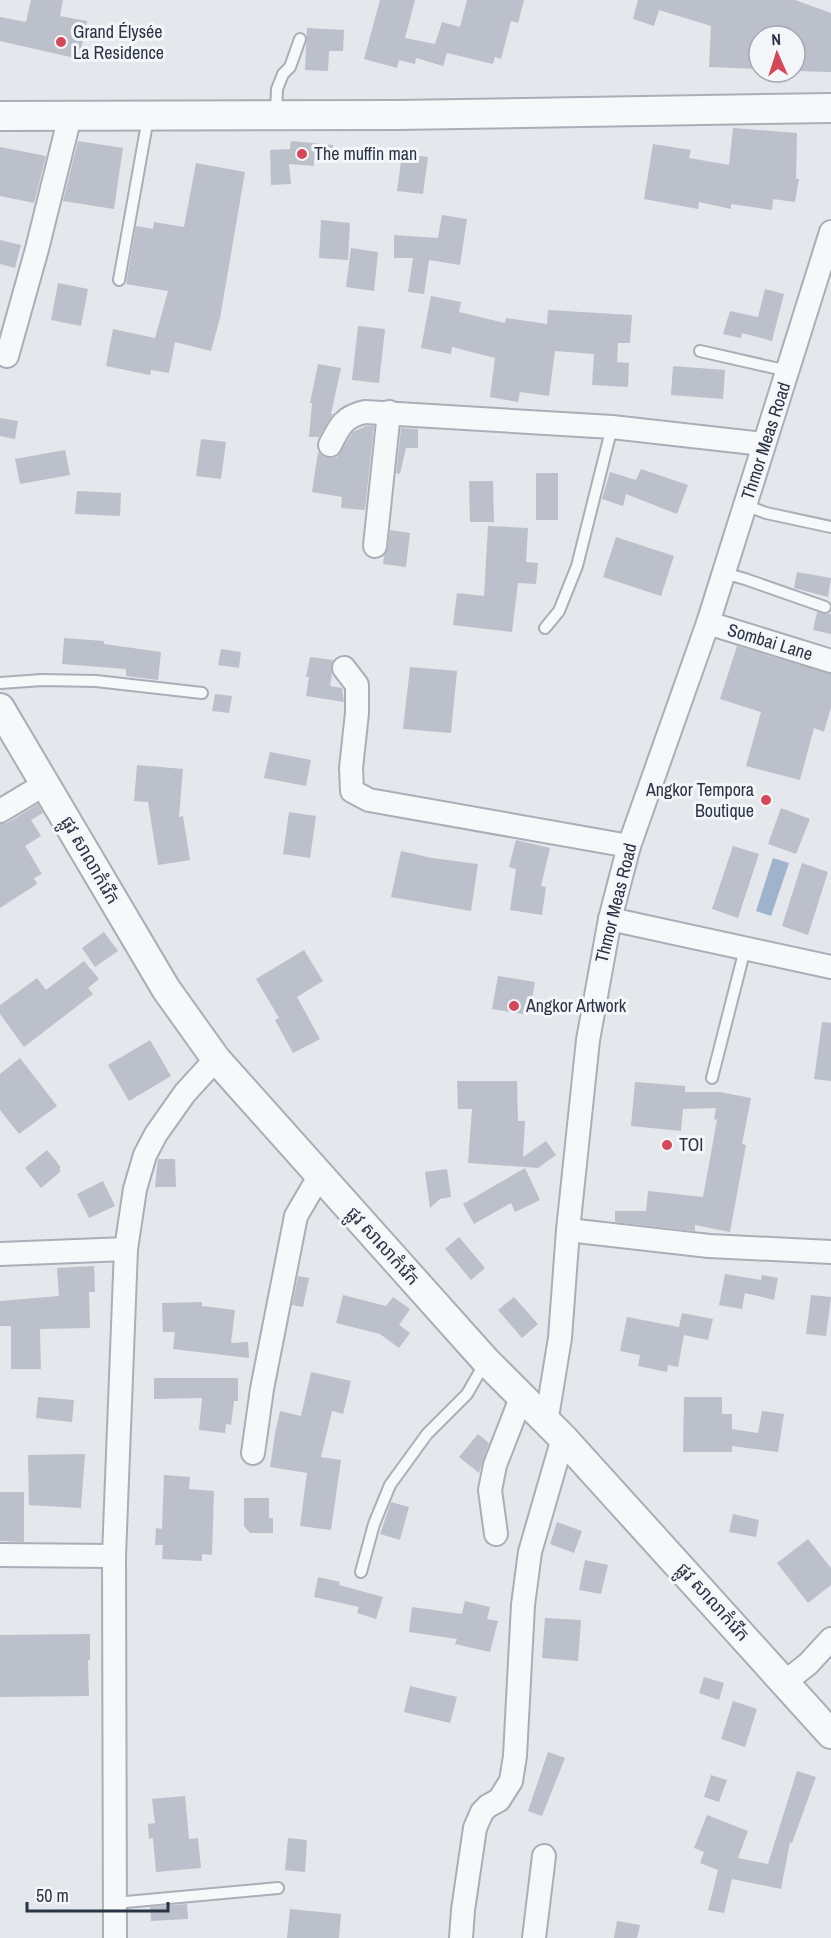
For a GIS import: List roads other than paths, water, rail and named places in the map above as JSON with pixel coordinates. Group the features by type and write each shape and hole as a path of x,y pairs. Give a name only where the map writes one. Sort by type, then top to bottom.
{"street":[{"path":"0,116 397,115 831,108"},
{"path":"7,357 70,116"},
{"name":"Thmor Meas Road","path":"461,1938 463,1910 476,1828 482,1812 499,1800 511,1781 515,1756 524,1605 530,1552 554,1430 568,1230 588,1040 610,919 629,846 724,628 735,576 756,509 763,444 831,232"},
{"path":"330,445 346,418 365,411 612,427 763,444"},
{"path":"375,546 389,412"},
{"name":"Sombai Lane","path":"724,628 831,661"},
{"path":"344,668 357,685 351,780 352,791 358,795 369,800 629,846"},
{"name":"ផ្លូវ សាលាកំរើក","path":"0,708 166,989 216,1059 486,1361 554,1430 831,1734"},
{"path":"0,811 45,784"},
{"path":"610,919 831,967"},
{"path":"115,1938 114,1556 126,1249 135,1189 145,1155 156,1134 185,1093 216,1059"},
{"path":"254,1453 262,1389 296,1216 320,1175"},
{"path":"568,1230 709,1246 831,1252"},
{"path":"0,1254 126,1249"},
{"path":"496,1534 490,1490 495,1465 521,1398"},
{"path":"0,1555 114,1556"},
{"path":"785,1682 808,1664 831,1639"},
{"path":"534,1938 544,1856"}],"lane":[{"path":"276,114 277,89 283,75 290,67 300,39"},
{"path":"119,280 149,115"},
{"path":"700,351 788,371"},
{"path":"545,628 559,611 577,566 612,427"},
{"path":"756,509 831,527"},
{"path":"735,576 825,607"},
{"path":"0,683 42,680 96,681 202,693"},
{"path":"712,1078 745,949"},
{"path":"361,1572 374,1524 390,1485 427,1434 467,1394 486,1361"},
{"path":"115,1903 278,1888"}],"water":[{"path":"773,858 789,863 771,916 756,911"}],"place":[{"name":"Grand Élysée La Residence","path":"61,42"},
{"name":"The muffin man","path":"302,154"},
{"name":"Angkor Tempora Boutique","path":"766,800"},
{"name":"Angkor Artwork","path":"514,1006"},
{"name":"TOI","path":"667,1145"}]}
